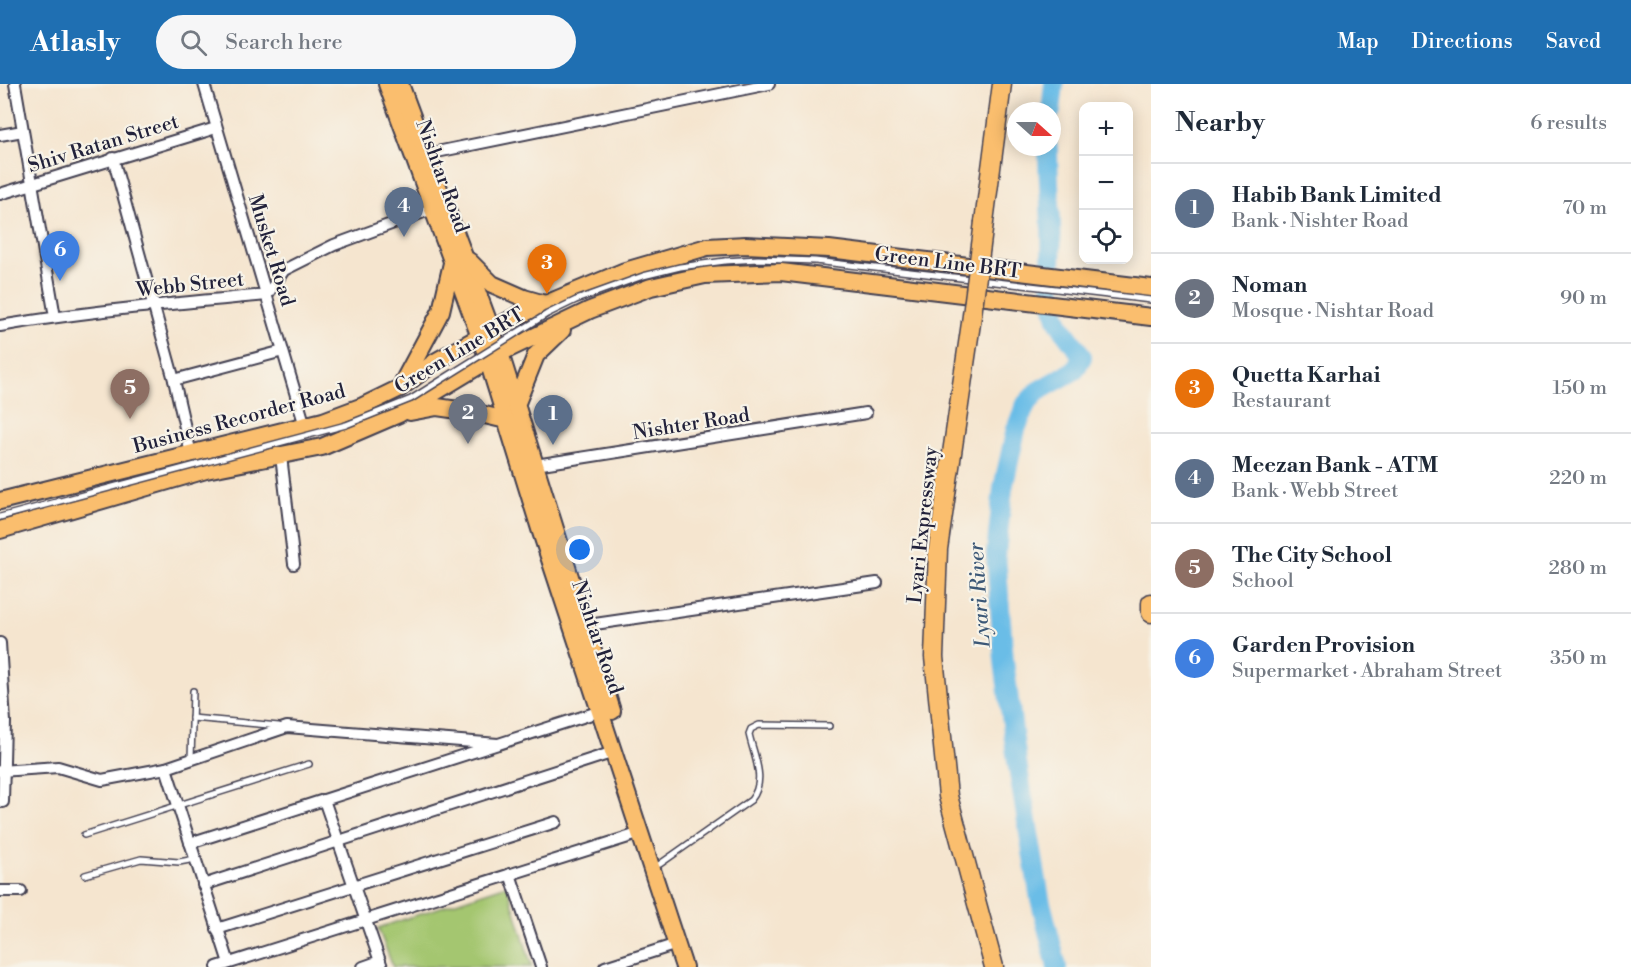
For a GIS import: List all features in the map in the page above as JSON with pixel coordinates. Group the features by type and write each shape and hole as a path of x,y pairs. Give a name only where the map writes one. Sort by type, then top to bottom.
{"highway":[{"name":"Lyari Expressway","path":"994,967 948,796 934,657 938,549 971,323 1002,84"},
{"path":"1151,603 1151,613"}],"main road":[{"name":"Nishtar Road","path":"387,84 432,209 458,259"},
{"name":"Nishtar Road","path":"400,84 427,154 458,259 485,334 516,405 528,466 579,626 694,967"},
{"name":"Business Recorder Road","path":"0,501 305,426 363,406 399,388 435,362 517,316 624,271 707,247 746,245 829,249 1151,288"},
{"path":"399,388 441,311 458,259 492,284 544,304"},
{"path":"0,530 206,470 322,447 399,414 494,357 590,310 651,287 705,275 781,272 1151,317"},
{"path":"516,405 536,355 556,334 590,310"},
{"name":"Nishtar Road","path":"494,357 506,420 528,466"},
{"path":"399,414 437,407 506,420"},
{"name":"Nishtar Road","path":"579,626 600,711 684,967"}],"street":[{"path":"15,84 55,317"},
{"name":"Musket Road","path":"204,84 305,426"},
{"path":"427,154 768,84"},
{"name":"Shiv Ratan Street","path":"0,194 216,128"},
{"path":"0,135 22,131"},
{"path":"113,158 174,380 191,454"},
{"name":"Webb Street","path":"0,326 153,305 267,295 284,270 334,245 432,209"},
{"path":"174,380 284,351"},
{"name":"Nishter Road","path":"528,466 866,413"},
{"path":"281,456 294,564"},
{"path":"579,626 878,583"},
{"path":"0,643 5,722 3,802"},
{"path":"190,843 600,711"},
{"path":"2,770 58,767 102,780 166,768 287,727 498,744"},
{"path":"203,885 614,752"},
{"path":"166,768 229,963"},
{"path":"324,800 381,964 363,967"},
{"path":"218,929 556,822"},
{"path":"217,967 641,833"},
{"path":"510,874 541,967"},
{"path":"0,891 21,891"},
{"path":"605,967 677,944"}],"lane":[{"name":"Green Line BRT","path":"0,517 366,418 421,393 561,307 628,280 680,267 725,261 793,259 1151,300"},
{"path":"191,759 193,691"},
{"path":"192,718 287,727"},
{"path":"660,864 751,800 757,793 760,778 749,734 751,729 759,725 829,726"},
{"path":"84,834 309,764"},
{"path":"85,875 141,859 179,862 195,859"}],"green space":[{"path":"507,885 532,967 393,967 378,928"}],"waterway":[{"name":"Lyari River","path":"1052,102 1054,84"},
{"name":"Lyari River","path":"1048,156 1052,296 1059,323 1082,357 1075,370 1038,391 1026,404 1016,429 1003,488 996,554 1004,661 1017,762 1040,899 1057,967"}],"place":[{"name":"Meezan Bank - ATM","path":"404,237"},
{"name":"Garden Provision","path":"60,281"},
{"name":"Quetta Karhai","path":"547,294"},
{"name":"The City School","path":"130,419"},
{"name":"Noman","path":"468,444"},
{"name":"Habib Bank Limited","path":"553,445"}]}
